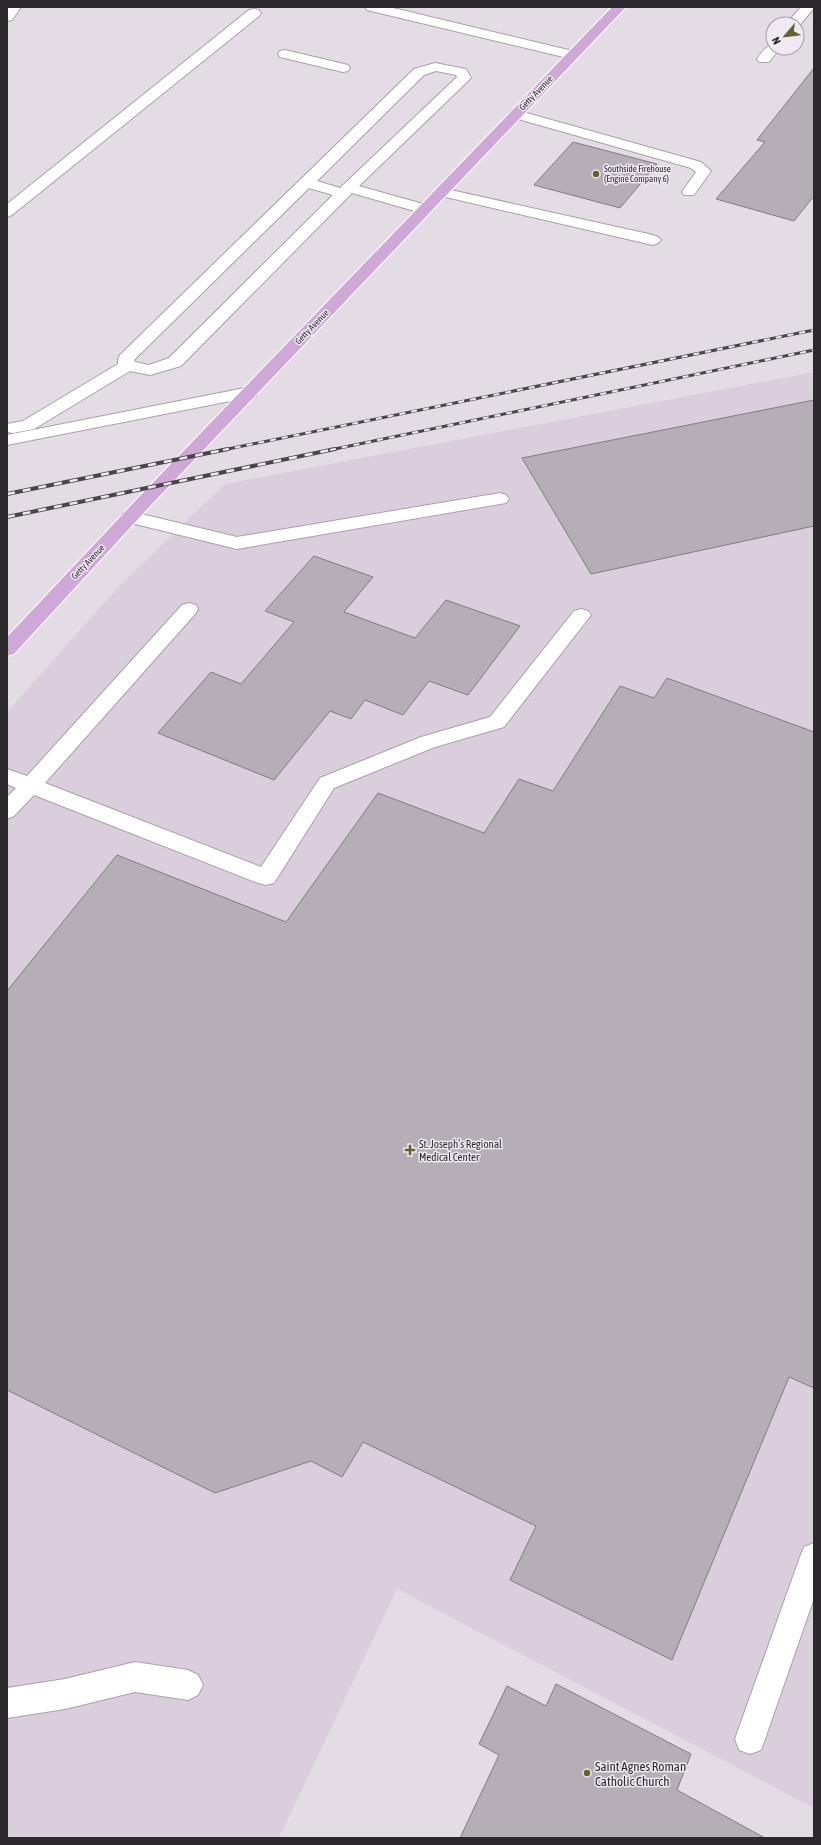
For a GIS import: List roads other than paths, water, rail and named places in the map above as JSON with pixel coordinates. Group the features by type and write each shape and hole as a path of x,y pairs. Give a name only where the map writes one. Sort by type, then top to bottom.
{"main road":[{"name":"Getty Avenue","path":"7,649 129,517 619,7"}],"lane":[{"path":"7,17 14,7"},
{"path":"372,7 572,56"},
{"path":"800,16 808,7"},
{"path":"7,212 254,13"},
{"path":"285,54 343,68"},
{"path":"7,428 28,425 127,366 150,370 175,362 344,193 464,78 461,72 435,67 419,72 126,359 127,366"},
{"path":"516,114 696,165 704,172 689,192"},
{"path":"306,182 420,214"},
{"path":"442,192 653,240"},
{"path":"7,440 250,392"},
{"path":"129,517 238,543 500,499"},
{"path":"7,811 189,610"},
{"path":"7,776 266,877 327,783 428,742 497,722 581,615"},
{"path":"750,1739 814,1557"},
{"path":"7,1703 65,1694 135,1677 188,1685"}],"railway":[{"path":"223,450 814,330"},
{"path":"330,450 814,350"},
{"path":"7,494 228,449"},
{"path":"7,517 335,449"}],"place":[{"name":"Southside Firehouse (Engine Company 6)","path":"596,174"},
{"name":"St. Joseph’s Regional Medical Center","path":"410,1150"},
{"name":"Saint Agnes Roman Catholic Church","path":"587,1773"}]}
